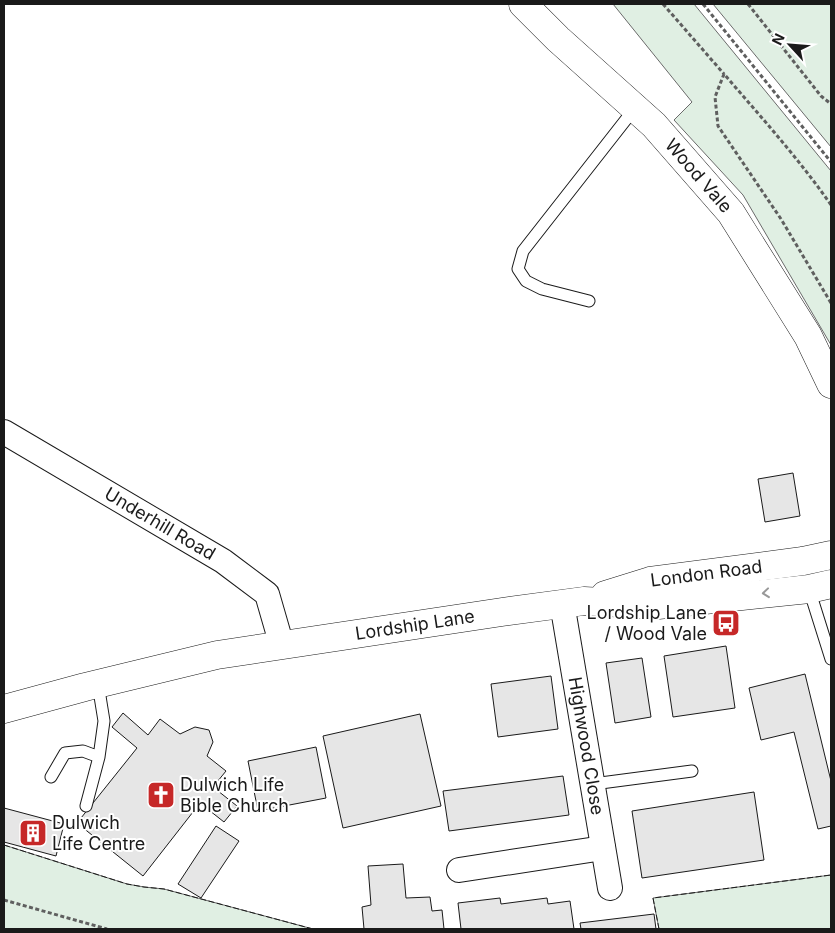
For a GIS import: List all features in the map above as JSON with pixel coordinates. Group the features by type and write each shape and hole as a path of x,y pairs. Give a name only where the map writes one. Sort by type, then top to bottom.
{"main road":[{"name":"Wood Vale","path":"523,4 558,39 654,125 731,213 808,336 831,384"},
{"name":"London Road","path":"573,602 650,581 803,561 831,555"},
{"name":"Lordship Lane","path":"4,709 217,655 573,602 658,605 820,586"}],"street":[{"name":"Underhill Road","path":"4,432 223,561 267,594 282,646"},
{"name":"Highwood Close","path":"573,602 593,784 610,888"},
{"path":"459,870 603,848"}],"lane":[{"path":"589,301 542,289 526,281 518,269 523,251 635,108"},
{"path":"820,586 831,659"},
{"path":"86,806 100,757 104,721 98,684"},
{"path":"51,778 65,753 83,751 100,757"},
{"path":"593,784 692,771"}],"path":[{"path":"663,4 779,137 831,205"},
{"path":"703,4 831,162"},
{"path":"748,4 821,96 831,104"},
{"path":"724,74 715,97 718,126 781,218 831,303"},
{"path":"4,900 107,929"}],"green space":[{"path":"613,4 694,4 831,171 831,345 743,195 674,120 692,102"},
{"path":"713,4 831,4 831,147"},
{"path":"4,845 127,884 164,889 313,929 4,929"},
{"path":"831,875 831,929 659,929 653,898"}],"building":[{"path":"793,473 800,516 765,522 758,479"},
{"path":"726,646 735,708 673,717 664,656"},
{"path":"642,658 651,717 615,723 606,663"},
{"path":"805,674 831,781 831,826 818,829 794,732 761,740 749,688"},
{"path":"551,676 558,729 498,737 491,684"},
{"name":"Dulwich Life Bible Church","path":"123,713 148,735 160,719 180,734 195,727 209,730 213,742 207,756 226,771 213,787 237,806 224,822 200,803 143,876 77,823 137,748 112,727"},
{"path":"420,714 441,806 343,828 323,736"},
{"path":"316,747 326,798 258,811 248,761"},
{"path":"563,776 569,815 449,831 443,791"},
{"path":"754,792 764,860 642,878 632,811"},
{"name":"Dulwich Life Centre","path":"4,808 64,824 56,856 4,842"},
{"path":"216,826 239,841 201,898 178,884"},
{"path":"403,864 406,898 430,897 432,911 442,910 444,929 364,929 362,907 371,905 368,866"},
{"path":"500,898 501,904 547,898 548,904 570,901 574,929 461,929 458,903"},
{"path":"654,914 656,929 581,929 580,923"}],"fence":[{"path":"4,845 127,884 164,889 313,929"},
{"path":"659,929 653,898 831,875"}],"place":[{"name":"Lordship Lane / Wood Vale","path":"726,623"},
{"name":"Dulwich Life Bible Church","path":"161,795"},
{"name":"Dulwich Life Centre","path":"33,833"}]}
